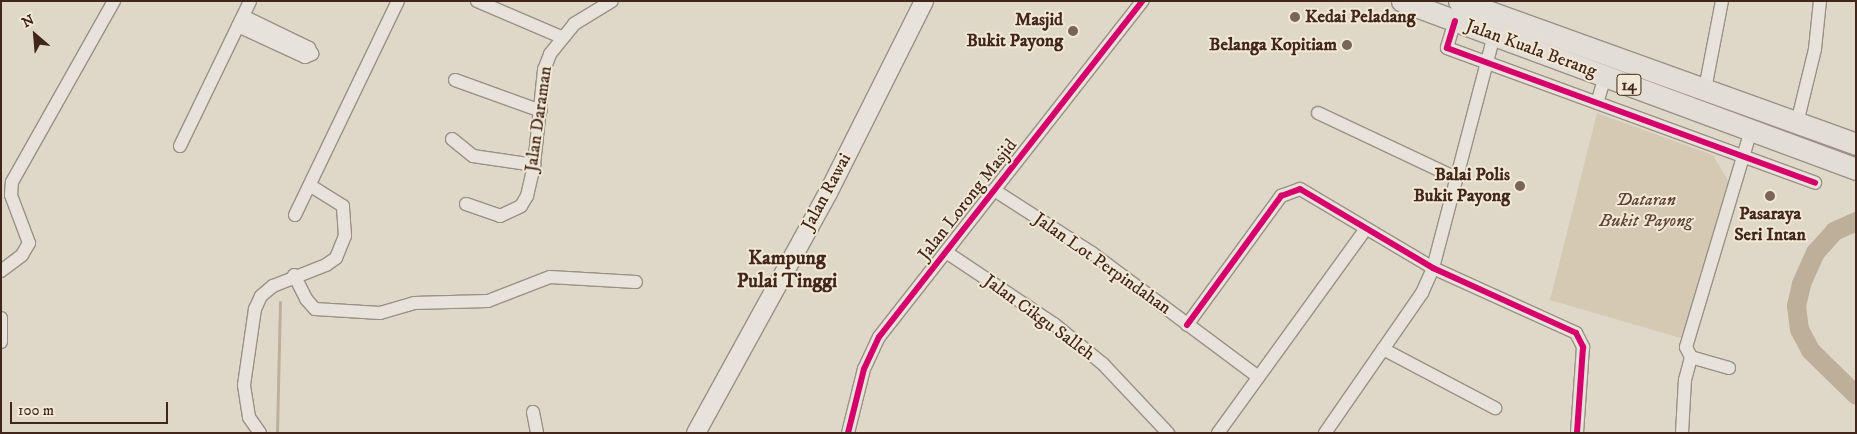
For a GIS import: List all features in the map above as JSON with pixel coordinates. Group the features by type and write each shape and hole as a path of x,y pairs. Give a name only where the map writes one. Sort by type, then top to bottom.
{"highway":[{"name":"Jalan Kuala Berang","path":"1402,1 1461,7 1705,89 1856,144"},
{"name":"Jalan Kuala Berang","path":"1461,7 1494,35 1856,169"}],"main road":[{"name":"Jalan Rawai","path":"696,433 828,193 924,1"}],"street":[{"path":"1,270 22,255 29,243 11,195 12,182 114,1"},
{"path":"180,146 250,1"},
{"path":"295,215 398,1"},
{"path":"477,1 561,37"},
{"name":"Jalan Daraman","path":"466,204 500,216 516,211 527,196 534,165 544,70 561,37 574,24 612,1"},
{"name":"Jalan Lorong Masjid","path":"848,433 864,369 873,348 1142,1"},
{"path":"1705,89 1722,1"},
{"path":"1797,123 1815,49 1820,1"},
{"path":"1461,7 1447,48 1815,183"},
{"path":"240,21 309,48 312,54 305,57 240,21"},
{"path":"1328,432 1422,293 1433,268 1494,35"},
{"path":"1597,103 1605,76"},
{"path":"455,80 541,111"},
{"path":"1318,113 1456,178"},
{"path":"1682,433 1685,380 1691,357 1686,347 1751,130"},
{"path":"452,139 473,156 534,165"},
{"path":"260,433 249,417 244,385 255,309 261,296 294,275 326,265 336,258 345,236 343,206 310,185"},
{"name":"Jalan Lot Perpindahan","path":"994,190 1092,253 1257,376"},
{"path":"1187,324 1286,192 1306,191 1365,230 1433,268 1572,330 1580,336 1583,347 1577,433"},
{"path":"1218,433 1257,376 1365,230"},
{"name":"Jalan Cikgu Salleh","path":"946,252 1054,324 1103,364 1168,433"},
{"path":"294,275 306,299 315,308 380,314 414,304 488,301 550,277 636,282"},
{"path":"1,318 1,342"},
{"path":"1383,350 1495,408"},
{"path":"1691,357 1729,368"},
{"path":"533,412 537,433"}],"green space":[{"name":"Dataran Bukit Payong","path":"1597,113 1713,155 1730,184 1684,339 1550,300"}],"waterway":[{"path":"1856,221 1834,231 1815,252 1801,284 1796,305 1799,329 1810,350 1856,395"},
{"path":"277,433 280,302"}],"cycle path":[{"path":"848,433 864,369 879,337 1142,1"},
{"path":"1455,21 1447,48 1815,183"},
{"path":"1187,325 1281,196 1300,189 1433,268 1576,333 1583,347 1577,433"}],"place":[{"name":"Kedai Peladang","path":"1295,17"},
{"name":"Masjid Bukit Payong","path":"1073,31"},
{"name":"Belanga Kopitiam","path":"1347,45"},
{"name":"Balai Polis Bukit Payong","path":"1520,186"},
{"name":"Pasaraya Seri Intan","path":"1770,196"}],"district":[{"name":"Kampung Pulai Tinggi","path":"787,270"}]}
